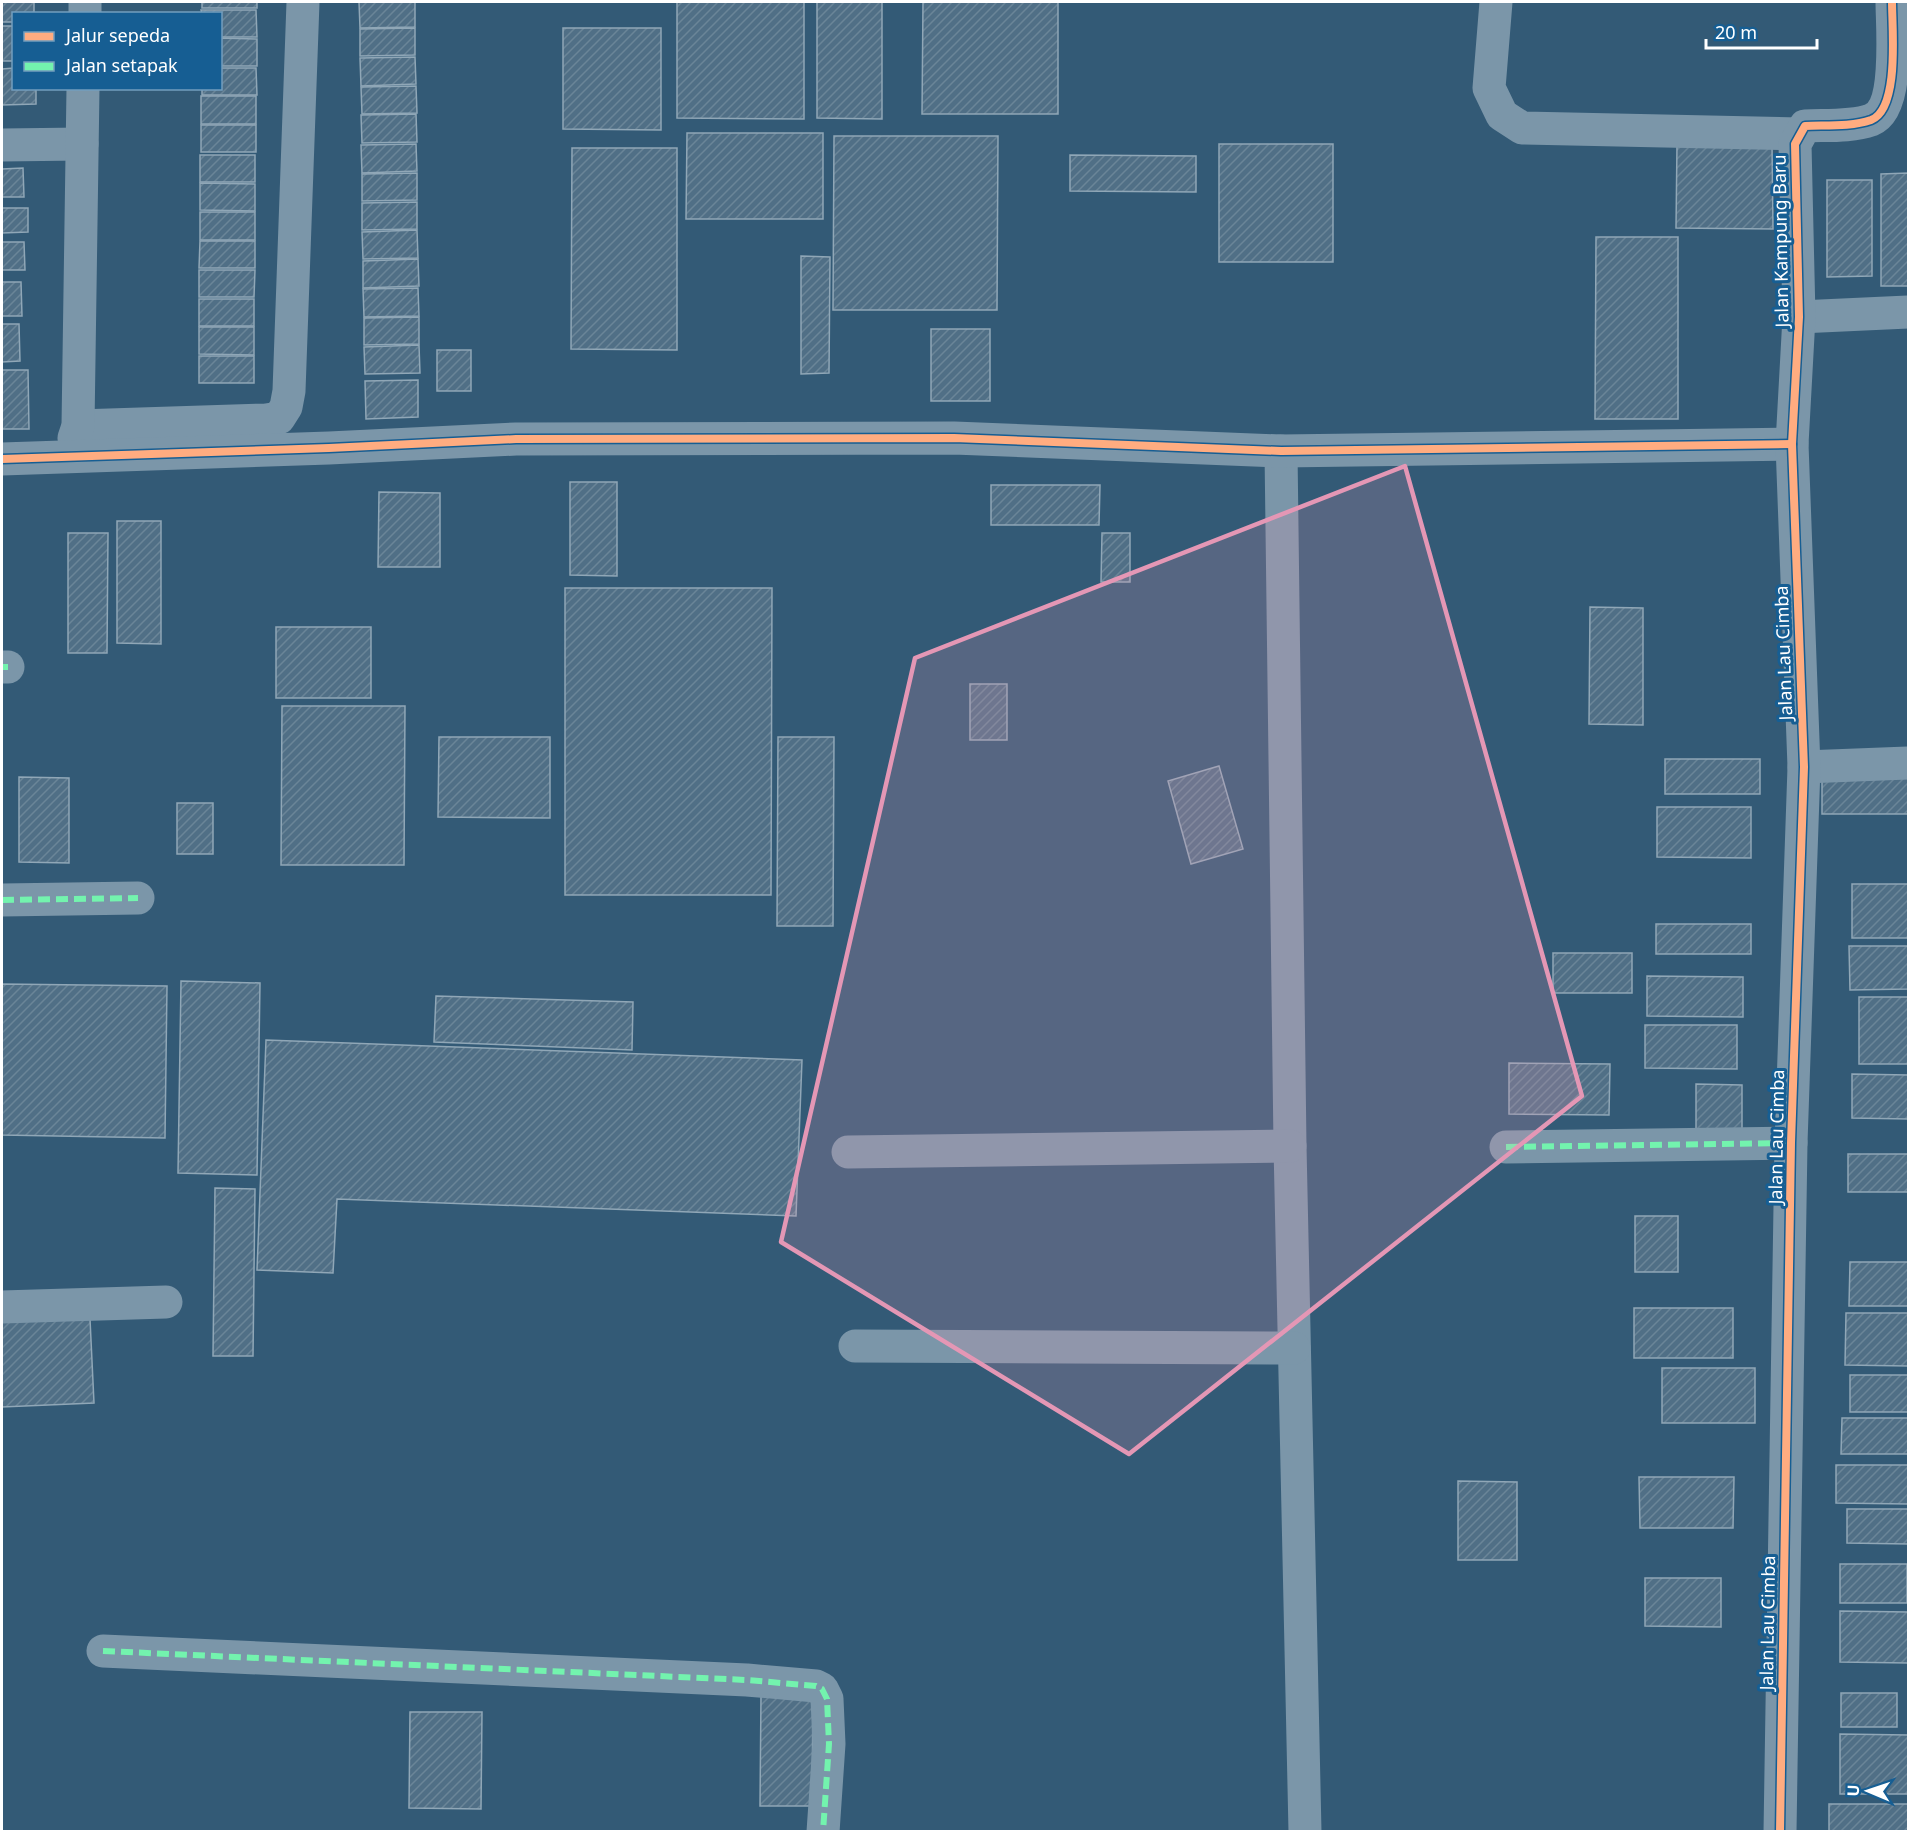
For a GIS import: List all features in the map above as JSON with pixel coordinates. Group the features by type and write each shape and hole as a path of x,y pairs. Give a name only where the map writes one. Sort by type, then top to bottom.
{"street":[{"path":"83,90 76,432 266,420 279,417 286,407 290,391 303,2"},
{"path":"1496,2 1489,88 1502,115 1522,128 1799,134"},
{"name":"Jalan Kampung Baru","path":"1792,444 1798,316 1795,144 1805,126 1857,123 1880,115 1891,88 1892,2"},
{"path":"2,145 82,144"},
{"path":"1798,316 1908,312"},
{"path":"2,459 528,439 954,438 1281,451 1792,444"},
{"name":"Jalan Lau Cimba","path":"1780,1832 1791,1143 1804,767 1792,444"},
{"path":"1281,451 1290,1146 1305,1832"},
{"path":"1804,767 1908,763"},
{"path":"2,900 138,898"},
{"path":"1506,1147 1791,1143"},
{"path":"848,1152 1290,1146"},
{"path":"2,1307 166,1302"},
{"path":"855,1346 1294,1348"},
{"path":"103,1652 747,1680 816,1686 822,1689 828,1699 829,1744 823,1832"}],"highlighted area":[{"path":"1405,466 1582,1096 1129,1454 781,1242 915,658"}],"building":[{"path":"2,2 34,2 34,12 12,12 12,22 2,22"},
{"path":"202,2 257,2 257,8 202,8"},
{"path":"359,2 415,2 415,27 360,28"},
{"path":"677,2 804,2 804,119 677,118"},
{"path":"817,2 882,2 882,119 817,118"},
{"path":"923,2 1058,2 1058,114 922,114"},
{"path":"201,10 256,10 257,37 222,37 222,12 202,12"},
{"path":"2,26 12,26 12,61 2,61"},
{"path":"415,28 415,55 360,56 360,29"},
{"path":"563,28 661,28 661,130 563,129"},
{"path":"222,38 257,39 257,66 222,66"},
{"path":"415,57 416,84 361,86 360,58"},
{"path":"12,68 12,90 36,90 36,104 2,105 2,69"},
{"path":"222,68 256,68 257,95 202,95 202,90 222,90"},
{"path":"416,86 417,113 362,114 361,87"},
{"path":"201,96 256,96 256,124 201,124"},
{"path":"416,114 417,142 362,143 361,115"},
{"path":"201,125 256,125 256,152 201,152"},
{"path":"687,133 823,133 823,219 686,219"},
{"path":"834,136 998,136 997,310 833,310"},
{"path":"416,144 417,171 362,173 361,145"},
{"path":"1219,144 1333,144 1333,262 1219,262"},
{"path":"1677,144 1772,144 1773,229 1676,228"},
{"path":"572,148 677,148 677,350 571,349"},
{"path":"200,155 255,155 255,182 200,182"},
{"path":"1070,155 1196,156 1196,192 1070,191"},
{"path":"23,168 24,197 2,197 2,169"},
{"path":"417,173 417,200 362,201 362,174"},
{"path":"1908,173 1908,286 1881,286 1881,174"},
{"path":"1827,180 1872,180 1872,276 1827,277"},
{"path":"200,183 255,184 255,211 200,210"},
{"path":"417,202 417,229 362,230 362,203"},
{"path":"2,208 28,208 28,232 2,233"},
{"path":"200,212 255,212 255,240 200,240"},
{"path":"417,230 418,258 363,259 362,232"},
{"path":"1596,237 1678,237 1678,419 1595,419"},
{"path":"200,241 255,241 255,268 199,268"},
{"path":"2,242 24,242 25,270 2,270"},
{"path":"801,256 830,257 829,373 801,374"},
{"path":"418,259 419,286 363,288 363,261"},
{"path":"199,270 255,270 254,297 199,297"},
{"path":"2,282 21,282 22,316 2,316"},
{"path":"418,288 419,316 364,317 363,289"},
{"path":"199,299 254,299 254,326 199,326"},
{"path":"419,317 419,344 364,345 364,318"},
{"path":"2,324 19,324 20,361 2,362"},
{"path":"199,327 254,327 254,355 199,354"},
{"path":"931,329 990,329 990,401 931,401"},
{"path":"419,345 420,373 365,374 364,347"},
{"path":"437,350 471,350 471,391 437,391"},
{"path":"199,356 254,356 254,383 199,383"},
{"path":"2,370 28,370 29,429 2,429"},
{"path":"418,380 418,417 366,419 365,381"},
{"path":"570,482 617,482 617,576 570,575"},
{"path":"991,485 1100,485 1099,525 991,525"},
{"path":"379,492 440,493 440,567 378,567"},
{"path":"117,521 161,521 161,644 117,643"},
{"path":"68,533 108,533 107,653 68,653"},
{"path":"1102,533 1130,533 1130,582 1101,582"},
{"path":"565,588 772,588 771,895 565,895"},
{"path":"1590,607 1643,608 1643,725 1589,724"},
{"path":"276,627 371,627 371,698 276,698"},
{"path":"970,684 1007,684 1007,740 970,740"},
{"path":"282,706 405,706 404,865 281,865"},
{"path":"439,737 550,737 550,818 438,817"},
{"path":"778,737 834,737 833,926 777,926"},
{"path":"1665,759 1760,759 1760,794 1665,794"},
{"path":"1219,766 1243,849 1191,864 1168,781"},
{"path":"1822,774 1908,774 1908,814 1822,814"},
{"path":"19,777 69,778 69,863 19,862"},
{"path":"177,803 213,803 213,854 177,854"},
{"path":"1657,807 1751,807 1751,858 1657,857"},
{"path":"1852,884 1908,884 1908,938 1852,938"},
{"path":"1656,924 1751,924 1751,954 1656,954"},
{"path":"1849,946 1908,946 1908,989 1850,990"},
{"path":"1553,953 1632,953 1632,993 1553,993"},
{"path":"1647,976 1743,977 1743,1017 1647,1016"},
{"path":"181,981 260,983 257,1175 178,1173"},
{"path":"2,984 167,986 165,1138 2,1135"},
{"path":"436,996 633,1002 632,1050 434,1042"},
{"path":"1859,997 1908,997 1908,1064 1859,1064"},
{"path":"1645,1025 1737,1025 1737,1069 1645,1068"},
{"path":"266,1040 802,1060 796,1216 337,1199 333,1273 257,1270"},
{"path":"1509,1063 1610,1064 1609,1115 1509,1114"},
{"path":"1852,1074 1908,1075 1908,1119 1852,1118"},
{"path":"1696,1084 1742,1085 1742,1132 1696,1132"},
{"path":"1848,1154 1908,1154 1908,1192 1848,1192"},
{"path":"215,1188 255,1189 253,1356 213,1356"},
{"path":"1635,1216 1678,1216 1678,1272 1635,1272"},
{"path":"1850,1262 1908,1262 1908,1306 1849,1306"},
{"path":"1634,1308 1733,1308 1733,1358 1634,1358"},
{"path":"1846,1313 1908,1313 1908,1366 1845,1365"},
{"path":"90,1319 94,1403 2,1407 2,1322"},
{"path":"1662,1368 1755,1368 1755,1423 1662,1423"},
{"path":"1850,1375 1908,1375 1908,1412 1850,1412"},
{"path":"1842,1418 1908,1418 1908,1454 1841,1454"},
{"path":"1836,1465 1908,1465 1908,1504 1836,1503"},
{"path":"1639,1477 1734,1477 1733,1528 1640,1528"},
{"path":"1458,1481 1517,1482 1517,1560 1458,1560"},
{"path":"1847,1509 1908,1509 1908,1544 1847,1543"},
{"path":"1840,1564 1907,1564 1907,1603 1840,1603"},
{"path":"1645,1578 1721,1578 1721,1627 1645,1626"},
{"path":"1840,1611 1908,1612 1908,1663 1840,1662"},
{"path":"1841,1693 1897,1693 1897,1727 1841,1727"},
{"path":"761,1695 813,1695 812,1806 760,1806"},
{"path":"410,1712 482,1712 481,1809 409,1808"},
{"path":"1840,1734 1908,1735 1908,1794 1840,1794"},
{"path":"1829,1804 1908,1804 1908,1832 1829,1832"}],"marked path":[{"path":"2,667 8,667"},
{"path":"2,900 138,898"},
{"path":"1506,1147 1791,1143"},
{"path":"103,1651 747,1680 816,1686 822,1689 827,1699 829,1744 823,1832"}],"cycle path":[{"path":"1780,1832 1791,1143 1804,767 1792,444 1799,317 1795,144 1805,126 1855,124 1871,120 1880,113 1887,101 1892,67 1892,2"},
{"path":"2,459 516,439 954,438 1281,451 1792,444"}]}
